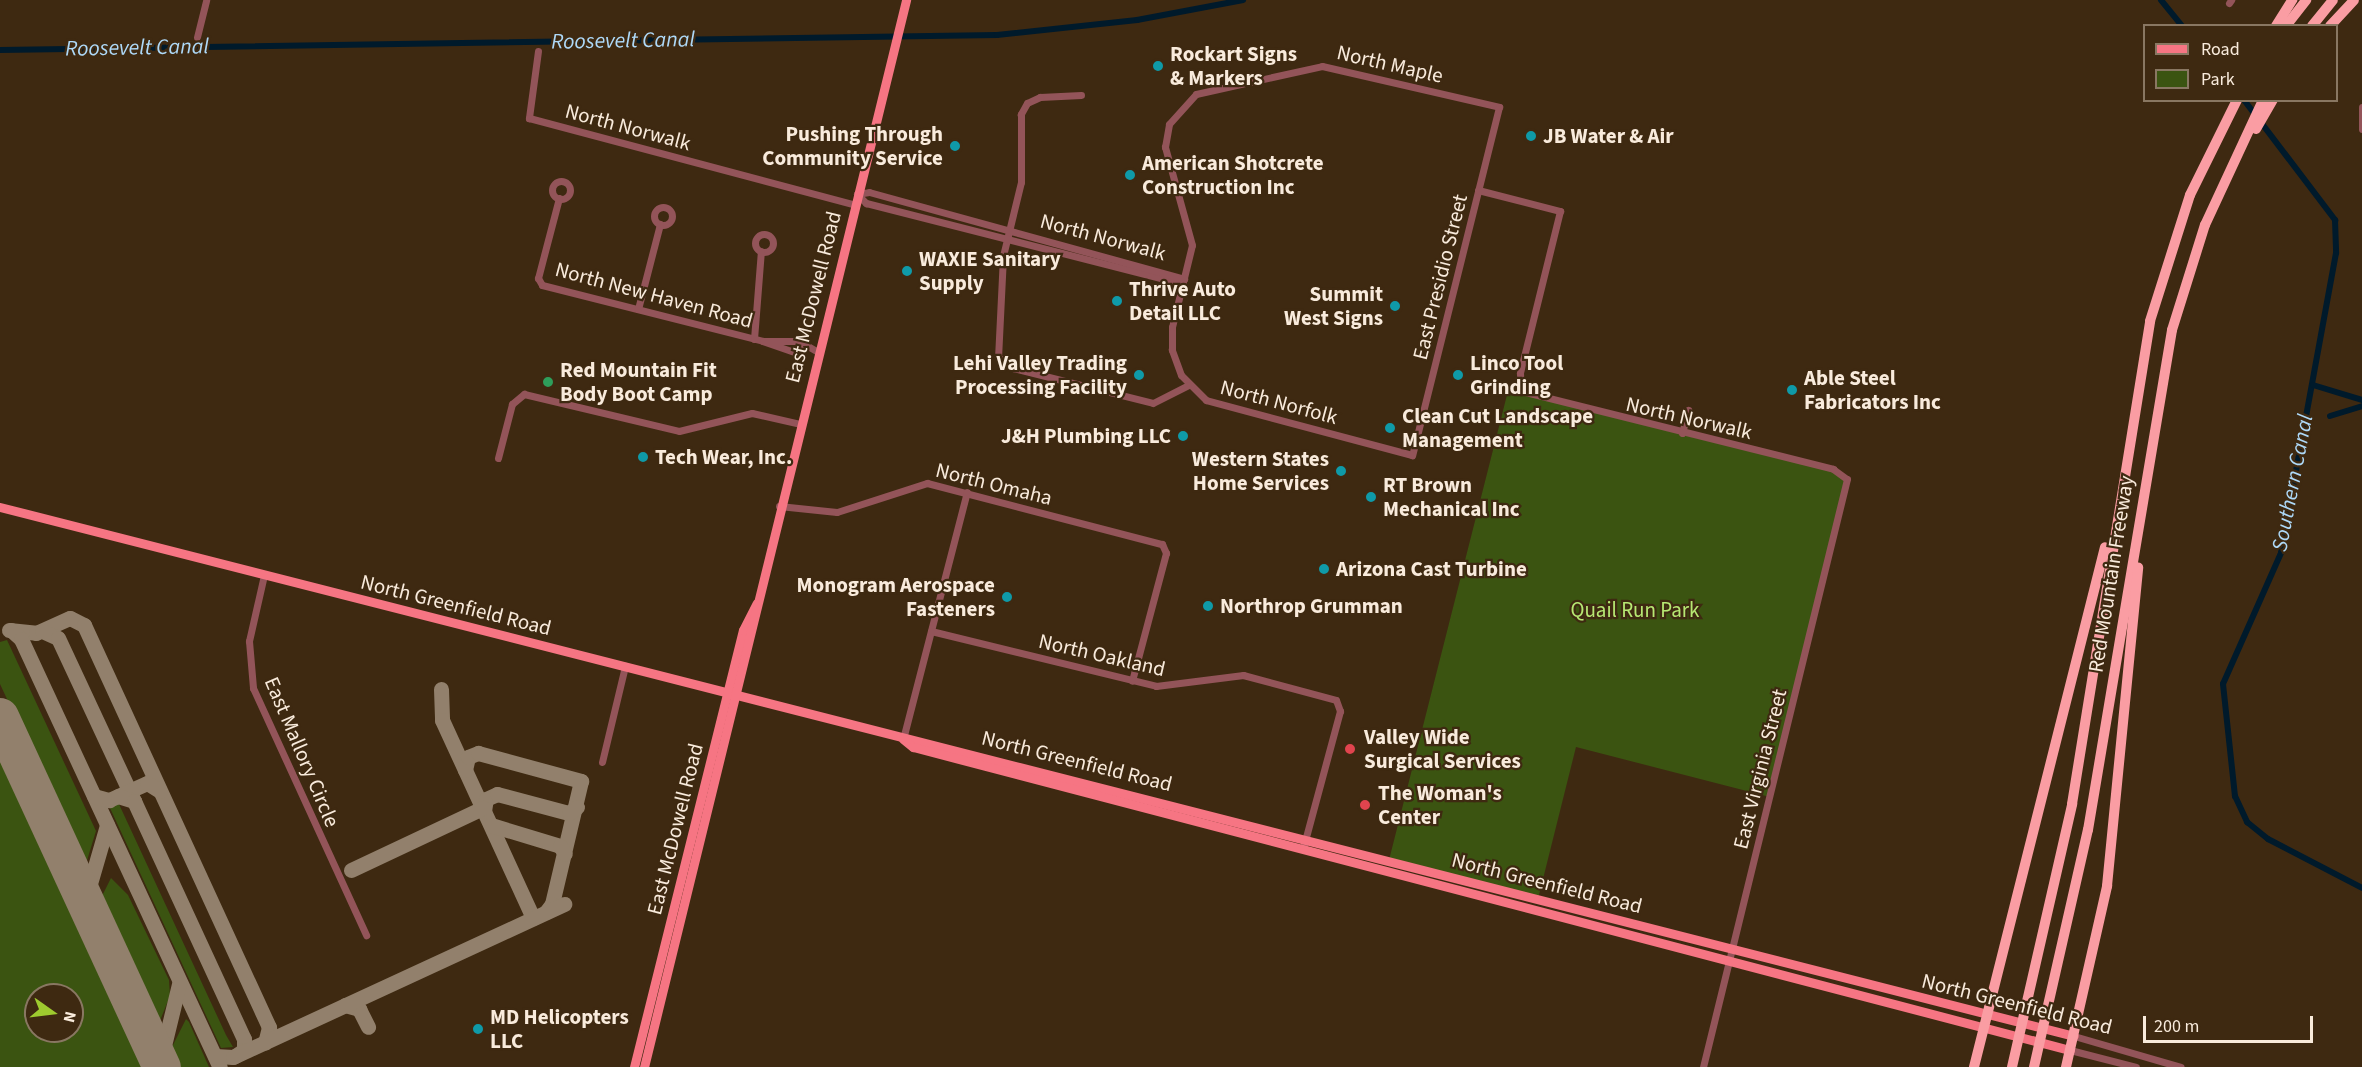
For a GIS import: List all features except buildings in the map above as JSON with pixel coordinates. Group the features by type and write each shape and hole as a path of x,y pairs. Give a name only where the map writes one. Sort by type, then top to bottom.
{"highway":[{"path":"2284,20 2292,0"},
{"path":"2284,20 2306,0"},
{"path":"2314,24 2332,0"},
{"path":"2332,24 2354,0"},
{"name":"Red Mountain Freeway","path":"2012,1067 2072,804 2133,415 2173,240 2236,102"},
{"name":"Red Mountain Freeway","path":"2034,1067 2088,830 2139,523 2180,298 2231,164 2251,131 2262,102"},
{"path":"2251,131 2272,102"},
{"path":"1974,1067 1985,1013 2092,608 2133,415"},
{"path":"2066,1067 2110,863 2139,523"}],"main road":[{"name":"East McDowell Road","path":"634,1067 669,945 906,0"},
{"name":"North Greenfield Road","path":"0,507 903,739 915,738 1306,839 1732,954 1982,1028 2070,1050"},
{"name":"North Greenfield Road","path":"903,739 913,747 1303,849 2074,1036"},
{"path":"1099,794 1153,799"},
{"name":"East McDowell Road","path":"644,1067 669,945"}],"street":[{"path":"197,37 206,0"},
{"name":"North Norwalk","path":"538,51 529,118 855,205"},
{"name":"North Maple","path":"1184,279 1192,234 1165,147 1175,113 1206,90 1322,66 1499,107"},
{"path":"1081,95 1040,97 1027,103 1021,114 1021,182 1001,272 1004,319 997,353 1005,366 1153,403 1188,385 1174,361 1170,338 1184,279"},
{"name":"East Presidio Street","path":"1412,455 1499,107"},
{"path":"2360,127 2362,107"},
{"name":"North Norwalk","path":"1478,190 1560,211 1520,373 1521,391 1833,469 1847,479"},
{"name":"North Norwalk","path":"857,194 866,203 1107,255 1184,279"},
{"name":"North New Haven Road","path":"559,198 538,278 542,285 763,341 797,353 804,348"},
{"path":"638,309 660,224"},
{"name":"North Norwalk","path":"1008,234 1105,264 1171,281 1184,279"},
{"path":"754,339 761,251"},
{"path":"1105,264 1107,255"},
{"name":"North New Haven Road","path":"763,341 792,339 804,348 818,352"},
{"name":"North Norfolk","path":"1188,385 1217,404 1412,455"},
{"path":"498,458 518,395 679,431 746,413 800,424"},
{"path":"1682,433 1688,410"},
{"name":"East Virginia Street","path":"1703,1067 1847,479"},
{"name":"North Omaha","path":"779,506 837,512 919,484 967,492 1166,549 1132,681"},
{"path":"903,739 967,492"},
{"name":"East Mallory Circle","path":"264,574 249,641 253,688 366,935"},
{"name":"North Oakland","path":"931,631 1132,681 1172,687 1216,676 1257,676 1336,700 1340,711 1306,839"},
{"path":"602,762 626,666"},
{"path":"1303,849 1306,839"},
{"name":"North Greenfield Road","path":"2074,1036 2181,1067"},
{"name":"North Greenfield Road","path":"2070,1050 2136,1067"}],"green space":[{"name":"Quail Run Park","path":"1509,387 1833,469 1847,479 1770,797 1576,747 1538,899 1389,860"},
{"path":"7,640 96,831 85,867 0,684 0,642"},
{"path":"0,749 146,1063 146,1067 0,1067"},
{"path":"118,802 233,1047 221,1048 110,808"},
{"path":"111,878 128,895 169,980 170,996 159,1023 100,900"},
{"path":"186,1019 209,1067 178,1067 171,1049"}],"waterway":[{"name":"Roosevelt Canal","path":"0,50 997,35 1137,20 1243,0"},
{"name":"Southern Canal","path":"2161,0 2180,24"},
{"name":"Southern Canal","path":"2246,102 2335,220 2336,253 2281,553 2223,684 2235,796 2247,822 2268,839 2362,888"},
{"path":"2313,385 2362,400"},
{"path":"2330,416 2362,406"}],"taxiway":[{"path":"9,630 36,633 70,618 84,625 269,1027 265,1043"},
{"path":"11,630 21,639 220,1067"},
{"path":"42,631 58,638 134,801"},
{"path":"441,689 442,720 533,918"},
{"path":"465,770 468,757 478,753 581,781 552,904 546,912"},
{"path":"94,796 109,800 147,783 160,791"},
{"path":"484,811 486,799 497,794 569,813 577,807"},
{"path":"118,796 134,801 244,1039 244,1050 235,1056"},
{"path":"351,870 483,808"},
{"path":"89,909 87,894 107,825"},
{"path":"491,825 560,846 565,854"},
{"path":"215,1056 233,1057 564,904"},
{"path":"160,1062 179,984"},
{"path":"345,1005 359,1009 368,1027"}],"runway":[{"path":"0,717 162,1067"}],"place":[{"name":"Rockart Signs & Markers","path":"1158,66"},
{"name":"JB Water & Air","path":"1531,136"},
{"name":"Pushing Through Community Service","path":"955,146"},
{"name":"American Shotcrete Construction Inc","path":"1130,175"},
{"name":"WAXIE Sanitary Supply","path":"907,271"},
{"name":"Thrive Auto Detail LLC","path":"1117,301"},
{"name":"Summit West Signs","path":"1395,306"},
{"name":"Lehi Valley Trading Processing Facility","path":"1139,375"},
{"name":"Linco Tool Grinding","path":"1458,375"},
{"name":"Red Mountain Fit Body Boot Camp","path":"548,382"},
{"name":"Able Steel Fabricators Inc","path":"1792,390"},
{"name":"Clean Cut Landscape Management","path":"1390,428"},
{"name":"J&H Plumbing LLC","path":"1183,436"},
{"name":"Tech Wear, Inc.","path":"643,457"},
{"name":"Western States Home Services","path":"1341,471"},
{"name":"RT Brown Mechanical Inc","path":"1371,497"},
{"name":"Arizona Cast Turbine","path":"1324,569"},
{"name":"Monogram Aerospace Fasteners","path":"1007,597"},
{"name":"Northrop Grumman","path":"1208,606"},
{"name":"Valley Wide Surgical Services","path":"1350,749"},
{"name":"The Woman's Center","path":"1365,805"},
{"name":"MD Helicopters LLC","path":"478,1029"}]}
